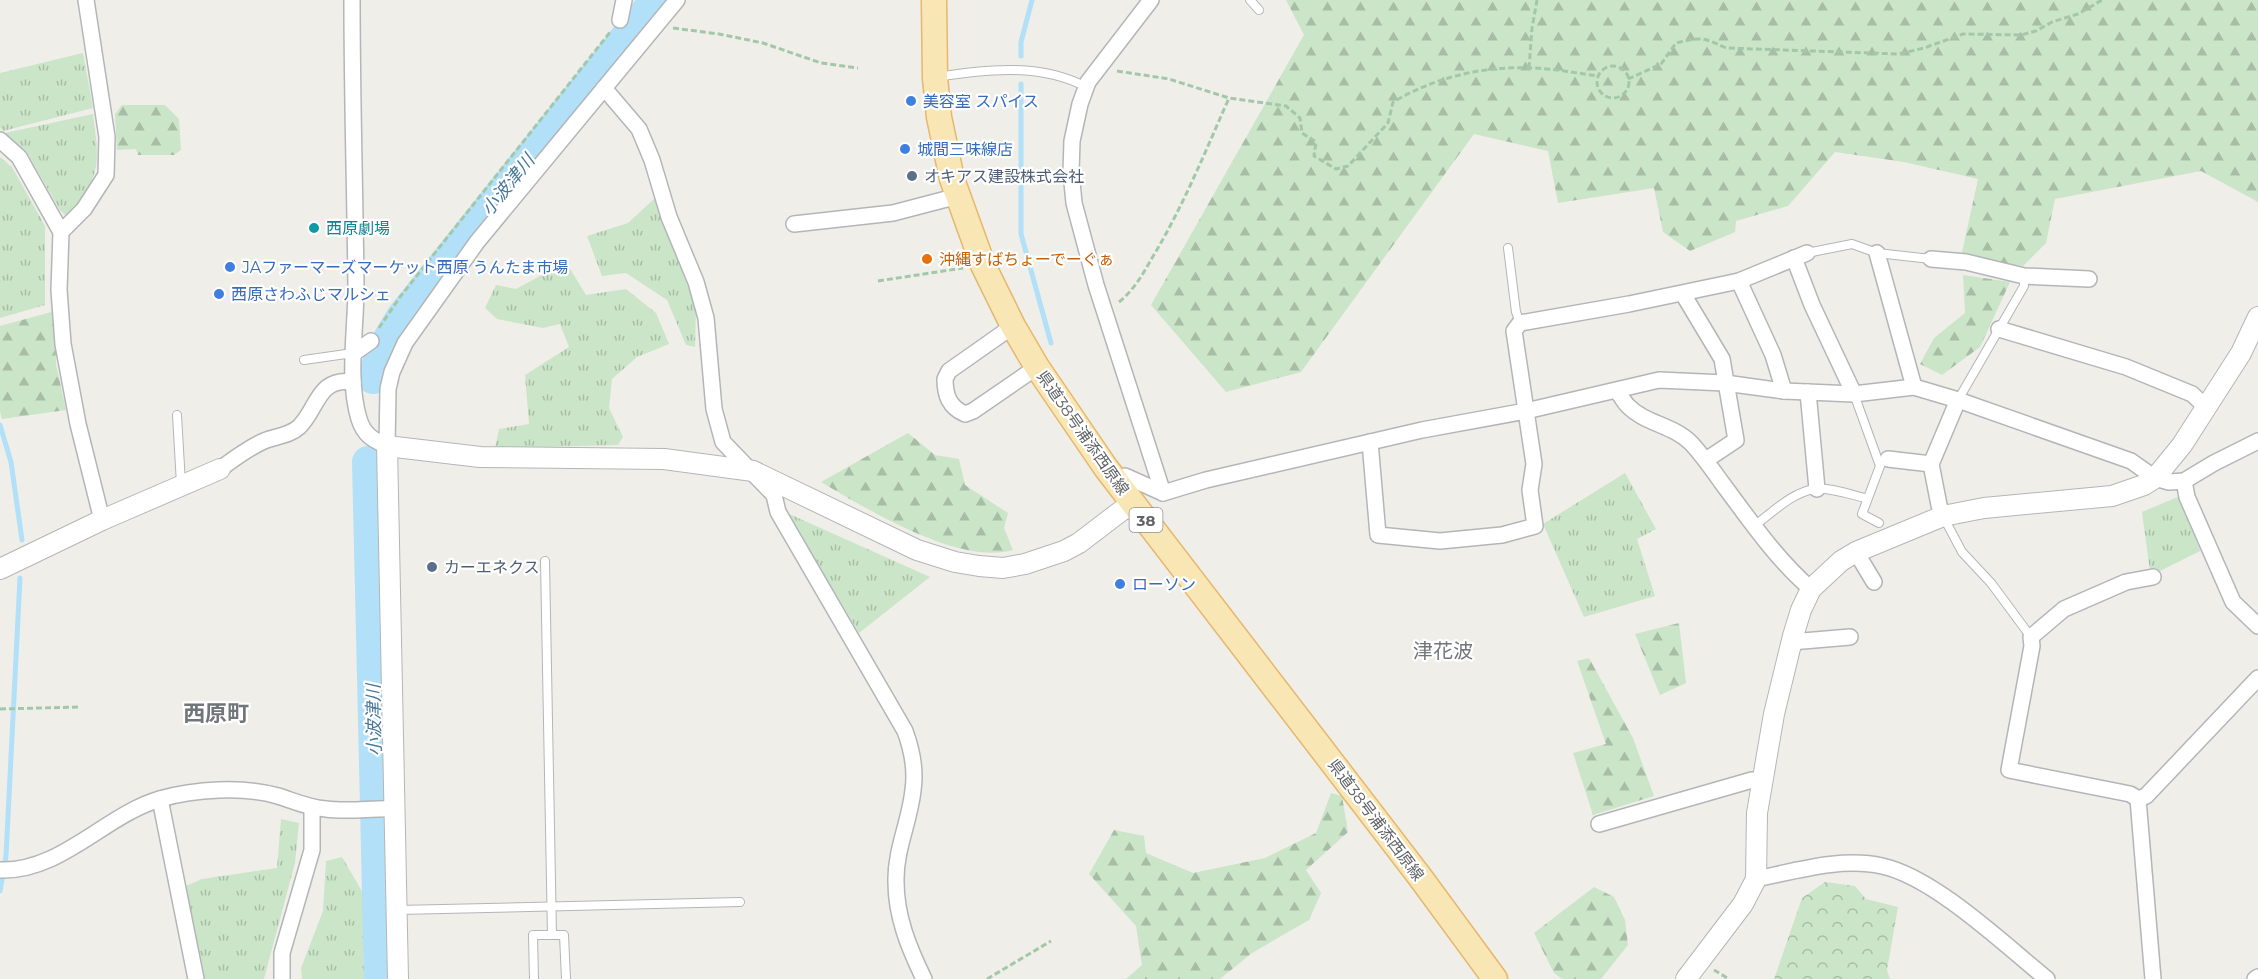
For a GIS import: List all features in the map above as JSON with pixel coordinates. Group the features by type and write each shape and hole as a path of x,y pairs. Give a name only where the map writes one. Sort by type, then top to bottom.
{"main road":[{"name":"県道38号浦添西原線","path":"934,0 935,78 939,117 952,179 982,265 1013,327 1036,367 1134,505 1413,868 1495,979"}],"street":[{"path":"61,232 84,209 106,176 107,137 86,0"},
{"path":"352,0 356,289 353,382 358,417 364,431 373,440 387,446 480,458 664,459 753,471 917,550 954,562 1003,568 1025,564 1064,551 1079,543 1120,511 1134,505 1125,476 1163,493 1206,480 1422,430 1526,411 1659,380 1725,383 1785,391 1854,394 1914,387 1958,400 2012,421 2131,461 2156,478 2169,482 2184,481 2258,441"},
{"path":"620,20 624,0"},
{"path":"398,979 397,910 389,809 387,446 388,389 392,372 405,343 477,242 676,0"},
{"path":"1151,0 1088,82 1080,104 1072,141 1071,172 1074,203 1104,309 1163,493"},
{"path":"604,88 639,129 702,303 706,318 714,409 723,442 774,495 778,512 905,731 912,751 914,790 900,845 896,881 900,919 907,942 924,979"},
{"path":"0,140 19,157 61,232 59,290 63,344 78,424 102,520"},
{"path":"794,224 893,213 958,196"},
{"path":"1877,253 1914,387"},
{"path":"1370,442 1378,536 1440,541 1502,535 1535,526 1530,490 1534,464 1514,331 1520,323 1683,294 1739,281 1801,256 1812,305 1854,394"},
{"path":"1931,259 1966,262 2024,276 2089,279"},
{"path":"1739,281 1773,355 1785,391"},
{"path":"1683,294 1722,359 1736,440 1706,460"},
{"path":"1686,979 1743,904 1756,879 1757,813 1774,714 1791,642 1801,610 1811,589 1841,561 1856,552 1943,516 1984,508 2112,496 2134,490 2156,478 2171,461 2241,352 2258,317"},
{"path":"1013,327 950,372 945,379 948,402 957,411 965,414 973,411 1036,367"},
{"path":"1999,329 2126,367 2192,394 2206,407"},
{"path":"354,353 371,341"},
{"path":"0,569 57,548 102,520 220,469 253,447 292,432 301,425 319,395 326,389 335,383 353,382"},
{"path":"1617,391 1628,407 1648,419 1680,432 1706,460 1754,526 1798,578 1811,589"},
{"path":"1808,392 1817,489"},
{"path":"1943,516 1938,505 1931,464 1958,400"},
{"path":"1888,459 1931,464"},
{"path":"2184,481 2187,497 2233,602 2258,626"},
{"path":"1856,552 1874,582"},
{"path":"2138,799 2130,794 2009,770 2032,646 2031,638 2064,609 2126,582 2153,577"},
{"path":"1791,642 1850,637"},
{"path":"2138,799 2146,796 2258,678"},
{"path":"1599,824 1752,780 1763,781"},
{"path":"5,870 48,860 77,837 142,805 160,798 181,794 242,790 277,796 319,808 389,809"},
{"path":"160,798 196,979"},
{"path":"2138,799 2153,979"},
{"path":"282,979 282,953 312,850 319,808"},
{"path":"1756,879 1819,866 1860,863 1883,866 1918,880 1952,902 2048,979"}],"lane":[{"path":"1250,0 1260,10"},
{"path":"935,78 973,72 1026,70 1073,81 1086,87"},
{"path":"1801,256 1852,244 1877,253 1931,259"},
{"path":"1508,248 1516,312 1520,323"},
{"path":"1958,400 2024,286 2024,276"},
{"path":"304,360 354,353"},
{"path":"1854,394 1880,466 1866,498 1862,514 1879,523"},
{"path":"177,415 181,485"},
{"path":"1754,526 1797,495 1817,489 1866,498"},
{"path":"1943,516 1962,552 1991,583 2031,638"},
{"path":"545,561 552,935"},
{"path":"397,910 740,902"},
{"path":"534,979 532,935 564,935 566,979"}],"path":[{"path":"1529,68 1537,0"},
{"path":"1628,79 1661,64 1676,44 1695,38 1703,38 1726,48 1899,54 1963,34 2021,34 2036,31 2052,22 2078,14 2102,0"},
{"path":"371,341 400,297 620,20"},
{"path":"657,23 668,28 719,34 763,43 821,63 858,68"},
{"path":"1610,66 1618,67 1625,72 1628,79 1628,87 1624,94 1616,98 1607,98 1600,93 1596,85 1602,69 1610,66"},
{"path":"1097,69 1169,79 1229,98 1286,106 1300,117 1302,133 1316,142 1314,156 1336,169 1348,166 1388,123 1392,102 1407,93 1461,73 1529,68 1598,76"},
{"path":"1104,309 1126,297 1137,284 1182,203 1229,98"},
{"path":"878,281 982,265"},
{"path":"0,709 80,707"},
{"path":"987,979 1051,941"}],"green space":[{"path":"1286,0 2258,0 2258,202 2201,171 2055,199 2046,243 2023,266 1961,257 1978,179 1904,162 1835,152 1788,206 1736,221 1735,232 1690,251 1663,232 1654,188 1558,203 1548,151 1474,134 1301,372 1226,392 1151,305 1304,35"},
{"path":"83,53 93,108 3,131 0,128 0,73"},
{"path":"122,105 165,105 179,119 181,150 174,155 138,155 136,149 117,150 115,114"},
{"path":"93,114 97,146 95,170 86,191 67,217 60,210 26,151 5,133"},
{"path":"0,157 12,167 45,226 45,305 0,318"},
{"path":"655,198 696,308 695,347 686,345 667,300 626,273 602,276 587,236 628,223"},
{"path":"558,266 569,267 586,295 626,289 656,313 669,344 637,357 612,379 609,408 623,437 618,445 495,448 499,429 529,424 525,375 569,347 560,324 543,328 497,319 485,308 496,285 516,289"},
{"path":"1963,275 2010,282 1980,347 1942,375 1920,364 1934,338 1965,313"},
{"path":"55,311 56,364 66,410 2,419 0,411 0,326"},
{"path":"908,433 935,455 959,459 965,485 1008,513 1004,528 1013,550 991,553 941,543 888,520 821,482"},
{"path":"1625,473 1656,529 1637,539 1655,596 1584,617 1543,524"},
{"path":"2180,496 2200,551 2158,572 2150,571 2142,512"},
{"path":"787,513 930,577 859,633"},
{"path":"1679,623 1686,683 1660,695 1635,634"},
{"path":"1589,658 1633,738 1654,796 1593,815 1573,753 1606,744 1577,661"},
{"path":"1331,793 1342,796 1348,832 1306,870 1321,893 1309,920 1252,953 1220,979 1126,979 1142,965 1136,926 1089,874 1114,830 1144,836 1146,853 1193,873 1265,858 1316,833"},
{"path":"281,819 299,823 295,863 264,979 202,979 186,886 202,879 277,868"},
{"path":"342,857 363,893 364,979 302,979 301,968 323,911 326,861"},
{"path":"1825,882 1855,886 1866,899 1898,907 1887,970 1890,979 1774,979 1802,898"},
{"path":"1594,887 1614,897 1625,920 1628,945 1601,979 1562,979 1554,973 1534,933"}],"waterway":[{"name":"小波津川","path":"373,378 384,347 402,317 656,0"},
{"path":"1021,56 1021,42 1032,0"},
{"path":"1021,84 1021,234 1051,343"},
{"path":"0,425 11,462 22,540"},
{"name":"小波津川","path":"368,462 380,979"},
{"path":"0,891 6,856 20,578"}],"place":[{"name":"美容室 スパイス","path":"911,101"},
{"name":"城間三味線店","path":"905,149"},
{"name":"オキアス建設株式会社","path":"912,176"},
{"name":"西原劇場","path":"314,228"},
{"name":"沖縄すばちょーでーぐぁ","path":"927,259"},
{"name":"JAファーマーズマーケット西原 うんたま市場","path":"230,267"},
{"name":"西原さわふじマルシェ","path":"219,294"},
{"name":"カーエネクス","path":"432,567"},
{"name":"ローソン","path":"1120,584"}],"district":[{"name":"津花波","path":"1443,651"},
{"name":"西原町","path":"216,713"}]}
